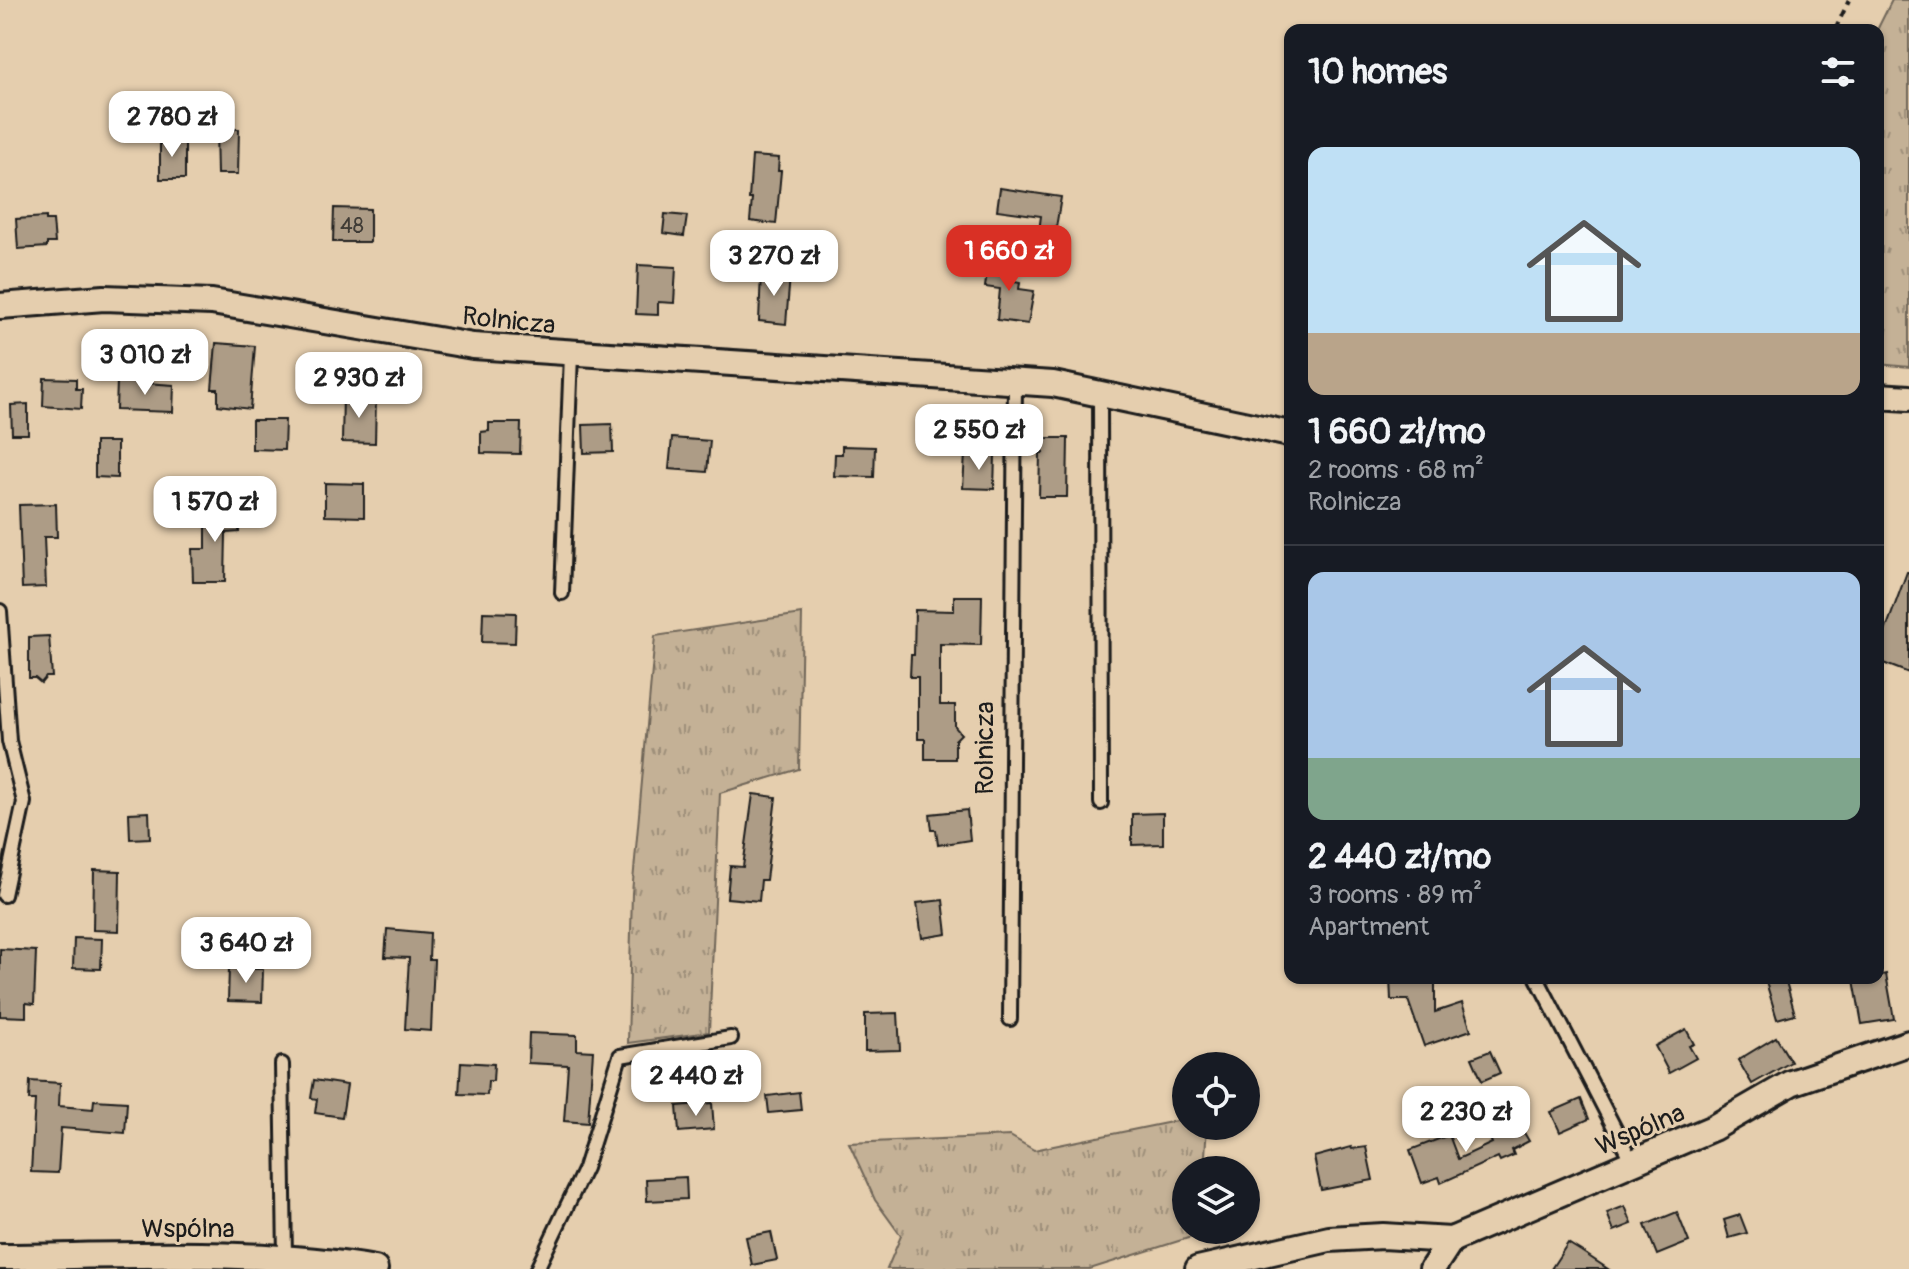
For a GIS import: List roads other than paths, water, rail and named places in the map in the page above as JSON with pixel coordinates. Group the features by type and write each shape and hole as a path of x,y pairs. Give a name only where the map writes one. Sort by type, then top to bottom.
{"street":[{"name":"Rolnicza","path":"0,306 104,298 212,302 473,346 1053,384 1284,433"},
{"path":"1884,396 1909,398"},
{"name":"Wspólna","path":"1198,1269 1329,1239 1383,1236 1451,1240 1713,1128 1791,1083 1909,1043"},
{"path":"1432,1269 1451,1240"},
{"name":"Wspólna","path":"0,1257 285,1257 375,1269"}],"lane":[{"path":"562,593 571,354"},
{"name":"Rolnicza","path":"1010,1019 1015,381"},
{"path":"1100,394 1101,803"},
{"path":"0,611 9,741 24,802 4,895"},
{"path":"1540,984 1632,1162"},
{"path":"537,1269 585,1168 620,1056 731,1038"},
{"path":"282,1064 285,1257"}]}
